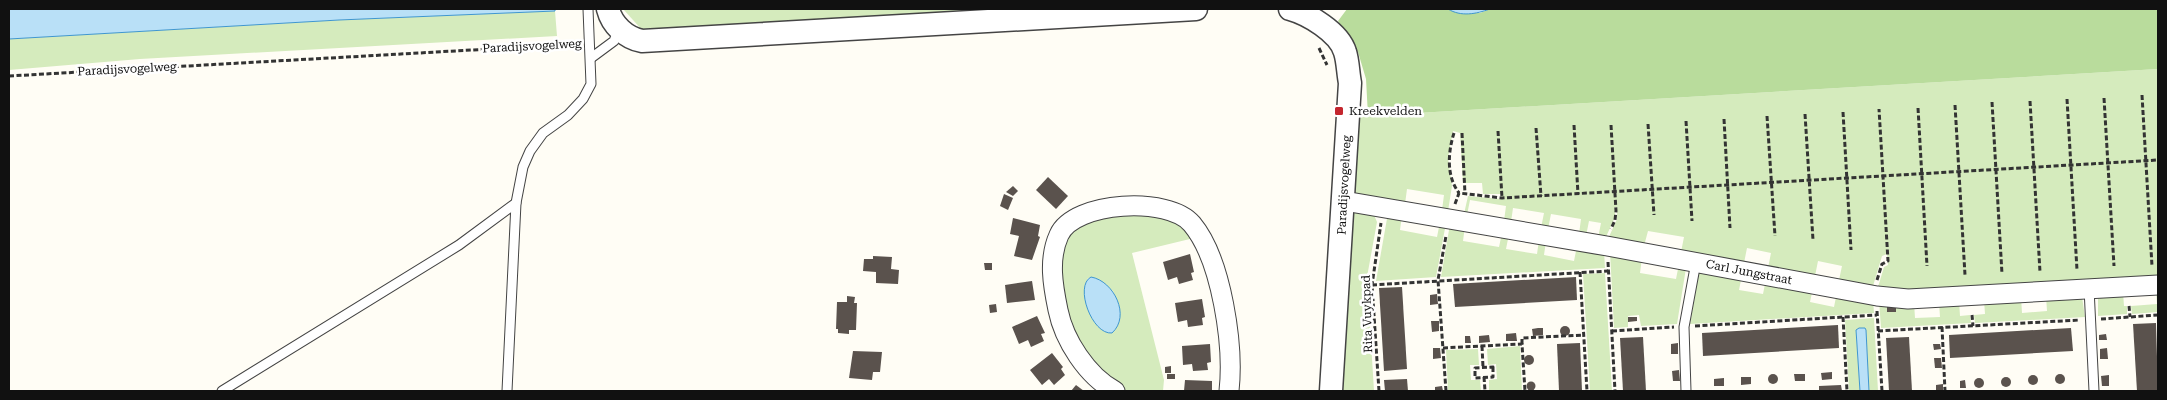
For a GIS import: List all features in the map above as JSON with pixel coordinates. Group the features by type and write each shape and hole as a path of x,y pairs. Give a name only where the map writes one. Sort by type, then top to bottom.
{"street":[{"path":"614,18 633,39 642,41 1196,9"},
{"name":"Paradijsvogelweg","path":"1290,9 1305,13 1324,26 1344,50 1350,83 1331,391"},
{"name":"Carl Jungstraat","path":"1344,201 1607,246 1877,296 1908,299 2158,285"},
{"path":"1114,391 1086,366 1062,327 1052,282 1053,255 1059,235 1068,222 1124,205 1156,208 1178,214 1192,224 1215,270 1226,319 1231,377 1229,391"}],"lane":[{"path":"507,391 516,203 523,167 530,151 543,134 568,116 584,99 591,84 588,9"},
{"path":"591,58 614,41 614,18"},
{"path":"222,391 459,246 516,203"},
{"path":"1686,391 1684,326 1696,262"},
{"path":"2089,288 2094,391"}],"path":[{"name":"Paradijsvogelweg","path":"9,76 590,43"},
{"path":"2142,95 2152,266"},
{"path":"2104,98 2114,266"},
{"path":"2067,99 2077,270"},
{"path":"2030,101 2040,272"},
{"path":"1992,102 2002,274"},
{"path":"1955,105 1965,275"},
{"path":"1918,108 1927,266"},
{"path":"1879,109 1888,262 1882,264 1876,286 1882,391"},
{"path":"1843,112 1851,250"},
{"path":"1805,114 1812,240"},
{"path":"1767,116 1775,236"},
{"path":"1724,118 1730,228"},
{"path":"1686,121 1692,221"},
{"path":"1648,124 1654,215"},
{"path":"1574,125 1578,194"},
{"path":"1611,125 1616,220 1606,239 1615,391"},
{"path":"1536,128 1541,196"},
{"path":"1498,131 1502,198"},
{"path":"1454,133 1449,159 1454,187 1459,193 1502,198 2158,160"},
{"path":"1462,133 1465,194"},
{"path":"1446,391 1438,280 1449,218 1459,193"},
{"name":"Rita Vuykpad","path":"1379,391 1372,285 1383,207"},
{"path":"1372,285 1608,270"},
{"path":"1580,272 1588,391"},
{"path":"2129,306 2130,317"},
{"path":"1612,331 1877,315"},
{"path":"1972,315 1973,326"},
{"path":"1878,331 2158,315"},
{"path":"1843,317 1847,391"},
{"path":"1942,328 1945,391"},
{"path":"1525,391 1522,338 1584,335"},
{"path":"1443,348 1522,344"},
{"path":"1482,346 1483,367"},
{"path":"1483,367 1493,367 1493,377 1475,378 1475,368 1483,367"},
{"path":"1484,377 1485,391"}],"green space":[{"path":"623,9 1037,9 643,31"},
{"path":"1347,9 1448,9 1480,13 1490,9 2158,9 2158,69 1368,116 1366,79 1358,52 1338,21"},
{"path":"555,11 557,36 140,59 9,70 9,39 339,20"},
{"path":"2158,69 2158,278 1904,292 1878,287 1884,267 1888,265 1887,254 1882,256 1873,286 1839,280 1842,266 1818,261 1815,276 1768,268 1771,253 1747,248 1744,263 1681,252 1684,237 1648,231 1644,246 1608,239 1617,219 1617,207 1615,207 1615,217 1605,239 1598,238 1601,223 1589,221 1586,236 1579,234 1581,219 1551,214 1548,229 1541,228 1544,213 1513,208 1511,222 1504,221 1506,206 1470,200 1467,215 1464,214 1468,196 1501,199 1501,194 1483,194 1482,183 1463,183 1460,133 1453,131 1448,158 1452,186 1448,211 1442,210 1444,195 1407,189 1405,204 1347,193 1352,115 1368,116"},
{"path":"1346,206 1374,215 1377,222 1367,277 1374,391 1335,391"},
{"path":"1143,212 1175,220 1194,238 1132,253 1164,380 1163,391 1127,391 1111,382 1079,348 1058,290 1063,237 1081,222","holes":["1088,278 1113,291 1119,308 1084,289"]},
{"path":"1388,213 1402,215 1400,230 1437,237 1440,222 1446,223 1436,277 1376,281"},
{"path":"1450,224 1465,226 1463,241 1499,247 1502,233 1509,234 1506,249 1537,254 1539,240 1546,241 1544,255 1574,261 1577,246 1604,251 1605,268 1441,277"},
{"path":"1610,252 1642,258 1640,273 1676,279 1679,264 1686,268 1677,324 1641,326 1639,315 1628,316 1628,327 1614,328"},
{"path":"1699,272 1742,275 1739,290 1763,294 1766,279 1813,288 1810,302 1834,307 1837,292 1873,299 1874,313 1690,324"},
{"path":"1605,273 1612,391 1590,391 1583,274"},
{"path":"2156,290 2158,290 2158,312 2132,314 2131,306 2157,304"},
{"path":"2123,292 2124,306 2127,306 2127,314 2098,316 2098,297"},
{"path":"2046,296 2082,297 2085,317 1975,323 1974,315 1985,314 1984,300 2021,297 2022,313 2047,311"},
{"path":"1879,300 1914,303 1915,318 1940,317 1939,302 1959,301 1960,316 1970,315 1971,323 1881,328"},
{"path":"1874,318 1878,391 1869,391 1866,330 1856,331 1860,391 1849,391 1845,320"},
{"path":"1520,346 1522,391 1489,391 1489,380 1497,379 1496,364 1488,365 1487,349"},
{"path":"1478,349 1479,365 1470,365 1471,380 1480,380 1481,391 1448,391 1446,350"}],"water":[{"path":"9,9 555,9 555,11 339,20 9,39"},
{"path":"1448,9 1490,9 1469,14 1453,12"},
{"path":"1091,277 1107,285 1117,300 1120,318 1112,333 1105,332 1098,326 1092,319 1088,309 1084,290 1086,282"},
{"path":"1865,328 1866,330 1869,391 1860,391 1856,330"}],"building":[{"path":"1048,177 1068,196 1056,209 1036,190"},
{"path":"1013,186 1018,191 1013,196 1006,192"},
{"path":"1004,194 1013,198 1008,210 1000,206"},
{"path":"1013,218 1040,225 1038,236 1040,237 1032,260 1014,256 1019,236 1010,234"},
{"path":"1190,254 1194,272 1191,273 1193,280 1179,284 1177,277 1168,280 1163,262"},
{"path":"873,256 892,257 891,269 899,270 898,284 876,283 876,272 863,271 864,259 873,259"},
{"path":"984,263 992,263 992,270 985,270"},
{"path":"1576,277 1577,300 1455,307 1453,284"},
{"path":"1032,281 1035,300 1007,303 1005,285"},
{"path":"1402,287 1407,369 1384,371 1379,288"},
{"path":"1437,294 1438,304 1430,305 1430,295"},
{"path":"847,296 855,297 854,303 857,303 856,330 849,330 849,334 838,333 838,329 836,329 837,302 847,302"},
{"path":"1202,299 1205,317 1202,318 1203,325 1188,327 1187,320 1178,322 1175,303"},
{"path":"996,304 997,312 990,313 989,305"},
{"path":"1887,307 1896,307 1896,312 1887,312"},
{"path":"1037,316 1045,333 1041,334 1044,341 1031,347 1028,340 1019,344 1012,327"},
{"path":"1628,317 1637,317 1637,321 1628,322"},
{"path":"1431,321 1439,321 1439,331 1432,332"},
{"path":"2156,323 2158,391 2137,391 2133,324"},
{"path":"1838,325 1839,348 1703,356 1702,333"},
{"path":"1565,326 1570,331 1565,336 1560,331"},
{"path":"1543,328 1543,335 1533,336 1532,329"},
{"path":"2071,328 2073,351 1950,358 1949,335"},
{"path":"1516,333 1517,341 1506,341 1506,334"},
{"path":"2106,334 2107,340 2099,340 2099,335"},
{"path":"1489,335 1490,342 1479,343 1479,336"},
{"path":"1465,336 1470,336 1471,343 1465,343"},
{"path":"1643,337 1646,391 1623,391 1620,338"},
{"path":"1909,337 1912,391 1889,391 1886,338"},
{"path":"1580,343 1582,391 1559,391 1557,344"},
{"path":"1678,343 1678,354 1671,354 1671,344"},
{"path":"1210,344 1211,362 1207,363 1208,370 1193,371 1192,364 1183,365 1182,346"},
{"path":"1933,344 1940,344 1941,349 1934,350"},
{"path":"1433,348 1440,348 1441,358 1433,359"},
{"path":"2107,348 2108,359 2100,359 2100,349"},
{"path":"853,351 882,352 880,372 873,372 872,380 849,378"},
{"path":"1052,353 1063,367 1061,369 1065,375 1054,385 1049,379 1042,385 1030,370"},
{"path":"1529,355 1534,360 1529,365 1524,360"},
{"path":"1934,358 1941,358 1942,368 1935,368"},
{"path":"1171,366 1171,373 1165,373 1165,367"},
{"path":"1679,370 1680,381 1673,381 1672,371"},
{"path":"1832,372 1832,379 1822,380 1821,373"},
{"path":"1167,374 1175,374 1175,379 1167,379"},
{"path":"1773,374 1778,379 1773,384 1768,379"},
{"path":"1794,374 1805,374 1805,381 1795,381"},
{"path":"2060,374 2065,379 2060,384 2055,379"},
{"path":"2033,375 2038,380 2033,385 2028,380"},
{"path":"2109,375 2109,386 2102,386 2101,376"},
{"path":"1741,377 1751,377 1751,384 1741,385"},
{"path":"2006,377 2011,382 2006,387 2001,382"},
{"path":"1724,378 1724,386 1714,386 1714,379"},
{"path":"1979,378 1984,383 1979,388 1974,383"},
{"path":"1407,379 1408,391 1385,391 1384,380"},
{"path":"1185,380 1212,381 1212,391 1184,391"},
{"path":"1965,380 1966,388 1960,388 1960,381"},
{"path":"1531,381 1536,386 1531,391 1526,386"},
{"path":"1943,384 1943,391 1936,391 1936,385"},
{"path":"1076,385 1084,391 1071,391"},
{"path":"1841,385 1842,391 1819,391 1819,386"},
{"path":"1442,386 1443,391 1435,391 1435,387"}],"place":[{"name":"Kreekvelden","path":"1339,111"}]}
